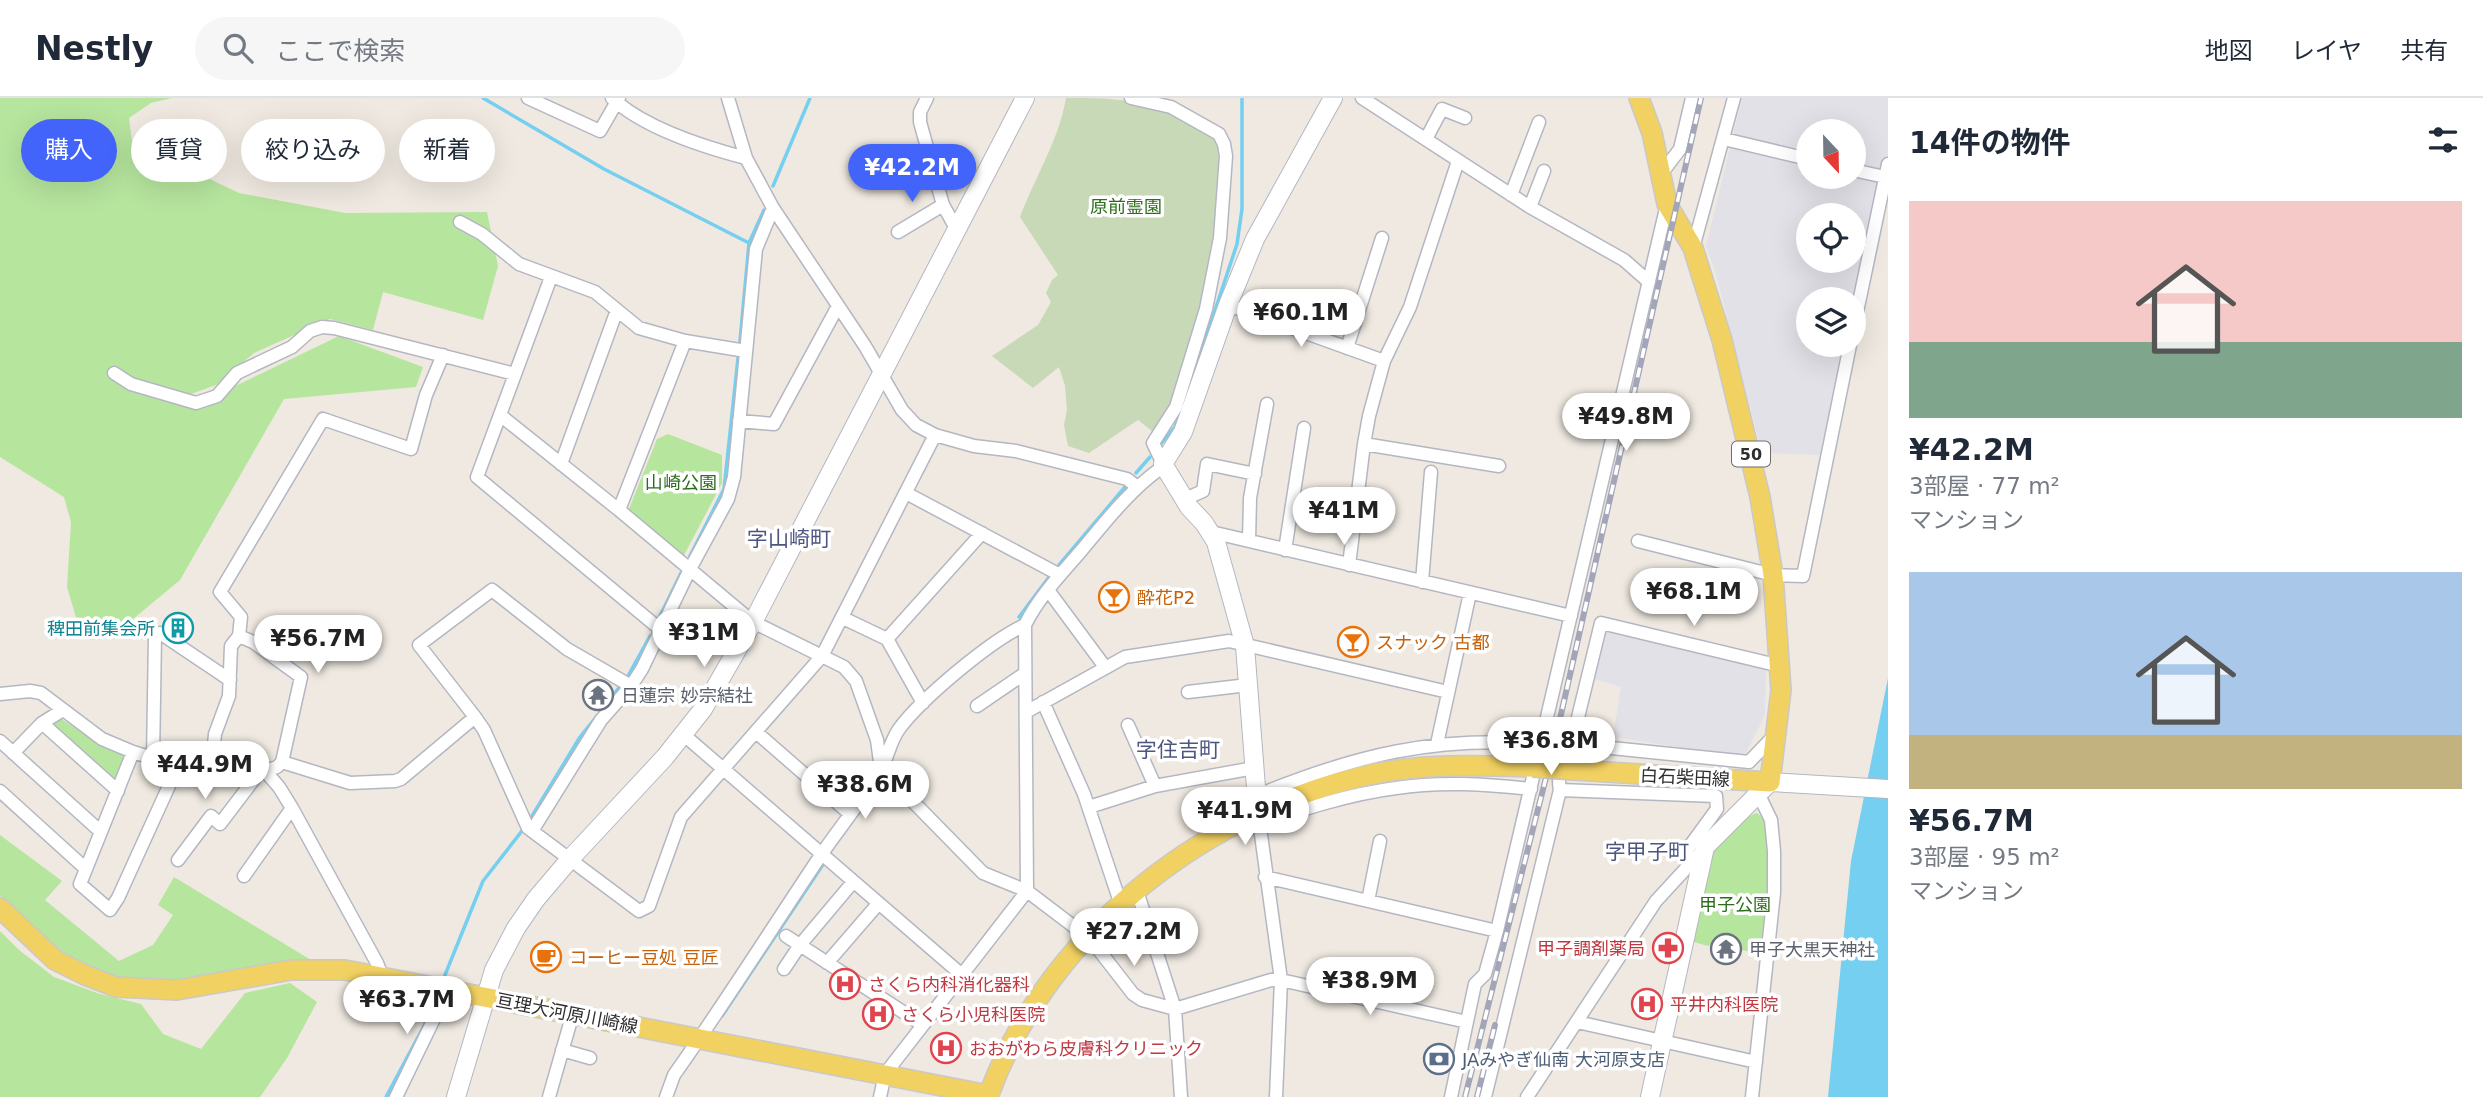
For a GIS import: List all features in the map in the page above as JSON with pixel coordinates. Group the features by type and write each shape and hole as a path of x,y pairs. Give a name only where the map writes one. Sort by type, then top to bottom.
{"main road":[{"name":"50","path":"1640,98 1652,133 1667,204 1693,248 1722,340 1760,497 1773,575 1781,690 1772,786"},
{"name":"白石柴田線","path":"993,1096 1013,1042 1032,1010 1069,959 1088,938 1121,905 1177,859 1258,811 1358,778 1409,768 1454,765 1533,767 1772,786"},
{"name":"亘理大河原川崎線","path":"0,908 55,960 116,987 177,990 290,970 345,970 993,1096"}],"street":[{"path":"528,98 600,131 616,100 639,118 661,128 746,158"},
{"path":"728,98 746,158 773,208 902,410 916,425 935,435 974,446 1016,451 1114,475 1136,486"},
{"path":"928,98 920,112 920,122 943,205 957,230"},
{"path":"456,1097 494,970 516,928 536,899 570,859 684,735 709,698 753,622 1025,98"},
{"path":"1131,98 1171,107 1219,134 1226,156 1220,238 1206,309 1176,407 1153,443 1185,499 1211,532 1245,646 1265,877 1281,980 1276,1097"},
{"path":"880,1097 885,1074 1027,891 1025,625 1031,612 1048,590 1136,486 1163,464 1183,432 1228,305 1261,228 1333,98"},
{"path":"1661,174 1680,149 1692,98"},
{"path":"1693,248 1734,98"},
{"path":"1370,100 1530,207 1624,260 1649,282"},
{"path":"1426,139 1442,109 1465,118"},
{"path":"1511,195 1539,122"},
{"path":"1724,139 1796,156"},
{"path":"1349,565 1369,416 1384,361 1410,307 1458,160"},
{"path":"1862,287 1886,171 1866,170"},
{"path":"1530,207 1544,171"},
{"path":"1451,1097 1475,984 1485,974 1497,931 1667,204"},
{"path":"898,232 943,205"},
{"path":"528,826 626,683 642,669 731,489 756,248 773,208"},
{"path":"460,222 482,234 519,264 595,292 639,328 685,341 746,351"},
{"path":"1347,348 1382,238"},
{"path":"551,277 477,477 661,630"},
{"path":"1228,305 1384,361"},
{"path":"739,421 774,424 838,306"},
{"path":"561,464 617,310"},
{"path":"114,373 131,384 197,403 217,396 237,373 292,347 310,331 322,327 515,374"},
{"path":"619,510 685,341"},
{"path":"212,766 215,734 229,696 231,646 239,636 241,617 220,592 323,419 411,449 426,395 443,355"},
{"path":"1638,541 1773,575 1803,576 1848,357"},
{"path":"1249,541 1250,498 1267,404"},
{"path":"500,415 753,622 844,667 856,681 877,740 881,769 983,873 1027,891 1088,938 1133,994 1142,1000 1175,1009 1271,980 1281,980 1467,1022"},
{"path":"1285,550 1304,428"},
{"path":"626,683 567,649 492,590 419,645 484,730 528,826 639,911 649,906 681,817 822,656 844,618 906,493 906,488 935,435"},
{"path":"1364,444 1499,466"},
{"path":"1185,499 1203,491 1207,464 1255,474"},
{"path":"1422,582 1431,472"},
{"path":"906,493 1060,575"},
{"path":"1211,532 1571,616"},
{"path":"887,639 982,533"},
{"path":"1048,590 1105,667"},
{"path":"1437,744 1469,593"},
{"path":"844,618 887,639 923,703"},
{"path":"1485,1097 1560,790 1558,779 1564,755 1572,744 1601,623 1780,666"},
{"path":"666,1097 674,1075 881,769 888,747 899,728 923,703 978,656 1009,632 1025,625"},
{"path":"153,758 155,636 160,633 230,680"},
{"path":"239,636 253,642 301,677 282,762"},
{"path":"1026,712 1125,657 1229,640 1245,646 1340,665 1448,692"},
{"path":"976,706 1024,674"},
{"path":"1188,692 1248,685"},
{"path":"0,694 41,693 102,738 133,752 178,766 263,770 282,762 349,783 401,779 475,717"},
{"path":"1042,702 1088,807 1121,905"},
{"path":"13,753 42,723 63,710"},
{"path":"42,723 118,791"},
{"path":"1128,725 1156,786"},
{"path":"756,732 850,814"},
{"path":"1572,744 1749,762 1775,734"},
{"path":"684,735 961,975"},
{"path":"0,741 101,832"},
{"path":"1258,811 1333,766 1401,749 1437,744 1504,741 1542,744"},
{"path":"133,752 80,884 110,910 118,898 178,766"},
{"path":"1088,807 1156,786 1254,768"},
{"path":"263,770 279,787 292,808 377,962 382,976"},
{"path":"178,860 211,816 220,824 263,770"},
{"path":"1258,811 1324,803 1396,788 1475,783 1531,789"},
{"path":"1527,1097 1656,901 1705,847 1772,786 1888,789"},
{"path":"1752,1097 1774,893 1772,786"},
{"path":"1560,790 1716,796 1717,809 1687,850 1689,866"},
{"path":"0,791 86,869"},
{"path":"243,876 292,808"},
{"path":"1368,901 1380,841"},
{"path":"1650,1097 1705,847"},
{"path":"1265,877 1497,931"},
{"path":"785,969 800,945 853,882"},
{"path":"1137,891 1175,1009 1181,1097"},
{"path":"827,963 878,904"},
{"path":"786,936 923,1025"},
{"path":"396,1097 448,990"},
{"path":"549,1097 573,1013"},
{"path":"1577,1022 1756,1062"},
{"path":"562,1050 590,1058"}],"shaded area":[{"path":"1742,98 1888,98 1888,155 1866,252 1866,203 1796,203 1796,273 1861,273 1858,287 1796,287 1796,357 1844,357 1824,455 1762,453 1715,271 1706,246"},
{"path":"1608,631 1766,668 1765,715 1744,757 1613,737 1621,687 1591,678 1602,635"}],"green space":[{"path":"0,98 172,98 151,103 129,118 131,182 216,182 239,193 345,213 487,212 498,266 483,320 383,292 373,330 330,319 254,353 216,385 191,394 192,407 339,336 423,367 416,387 284,399 180,580 127,624 121,638 87,640 76,617 67,587 71,522 64,497 0,457"},
{"name":"原前霊園","path":"1066,98 1117,100 1148,105 1179,116 1213,136 1222,145 1213,266 1169,412 1153,432 1138,420 1089,453 1068,446 1064,425 1067,410 1065,386 1059,367 1033,388 992,356 1038,325 1051,302 1046,293 1052,280 1058,275 1020,217 1052,144"},
{"name":"山崎公園","path":"668,434 722,455 722,483 682,559 631,515 629,509 657,439"},
{"path":"60,718 98,741 124,751 127,756 116,785 50,726"},
{"name":"甲子公園","path":"1757,813 1767,822 1770,894 1763,954 1731,948 1721,940 1708,946 1694,942 1704,879 1713,852 1736,826"},
{"path":"0,835 62,881 45,900 119,961 153,945 173,915 158,905 174,877 311,960 188,981 125,980 90,970 47,944 0,896"},
{"path":"0,931 19,950 54,977 100,994 141,1004 163,1034 201,1049 245,993 290,983 317,1002 287,1058 260,1097 0,1097"}],"water":[{"path":"1888,678 1888,1097 1828,1097 1851,861"}],"waterway":[{"path":"483,98 604,169 749,243"},
{"path":"773,186 810,98"},
{"path":"1188,392 1237,244 1242,209 1242,98"},
{"path":"740,341 749,243 764,210"},
{"path":"690,556 724,489 738,358"},
{"path":"1160,445 1175,427 1180,416"},
{"path":"1136,473 1150,457"},
{"path":"1059,565 1125,487"},
{"path":"659,618 681,573"},
{"path":"1019,617 1049,577"},
{"path":"604,707 628,676 650,636"},
{"path":"529,821 580,737 597,716"},
{"path":"856,816 880,782"},
{"path":"445,975 483,881 525,827"},
{"path":"722,1016 824,863"},
{"path":"386,1097 426,1022"}],"railway":[{"path":"1465,1097 1552,754 1701,98"},
{"path":"1477,1097 1495,1025"}],"place":[{"name":"酔花P2","path":"1114,597"},
{"name":"稗田前集会所","path":"178,628"},
{"name":"スナック 古都","path":"1353,642"},
{"name":"日蓮宗 妙宗結社","path":"598,695"},
{"name":"甲子調剤薬局","path":"1668,948"},
{"name":"甲子大黒天神社","path":"1726,949"},
{"name":"コーヒー豆処 豆匠","path":"546,957"},
{"name":"さくら内科消化器科","path":"845,984"},
{"name":"平井内科医院","path":"1647,1004"},
{"name":"さくら小児科医院","path":"878,1014"},
{"name":"おおがわら皮膚科クリニック","path":"946,1048"},
{"name":"JAみやぎ仙南 大河原支店","path":"1439,1059"}],"district":[{"name":"字山崎町","path":"789,539"},
{"name":"字住吉町","path":"1178,750"},
{"name":"字甲子町","path":"1647,852"}]}
